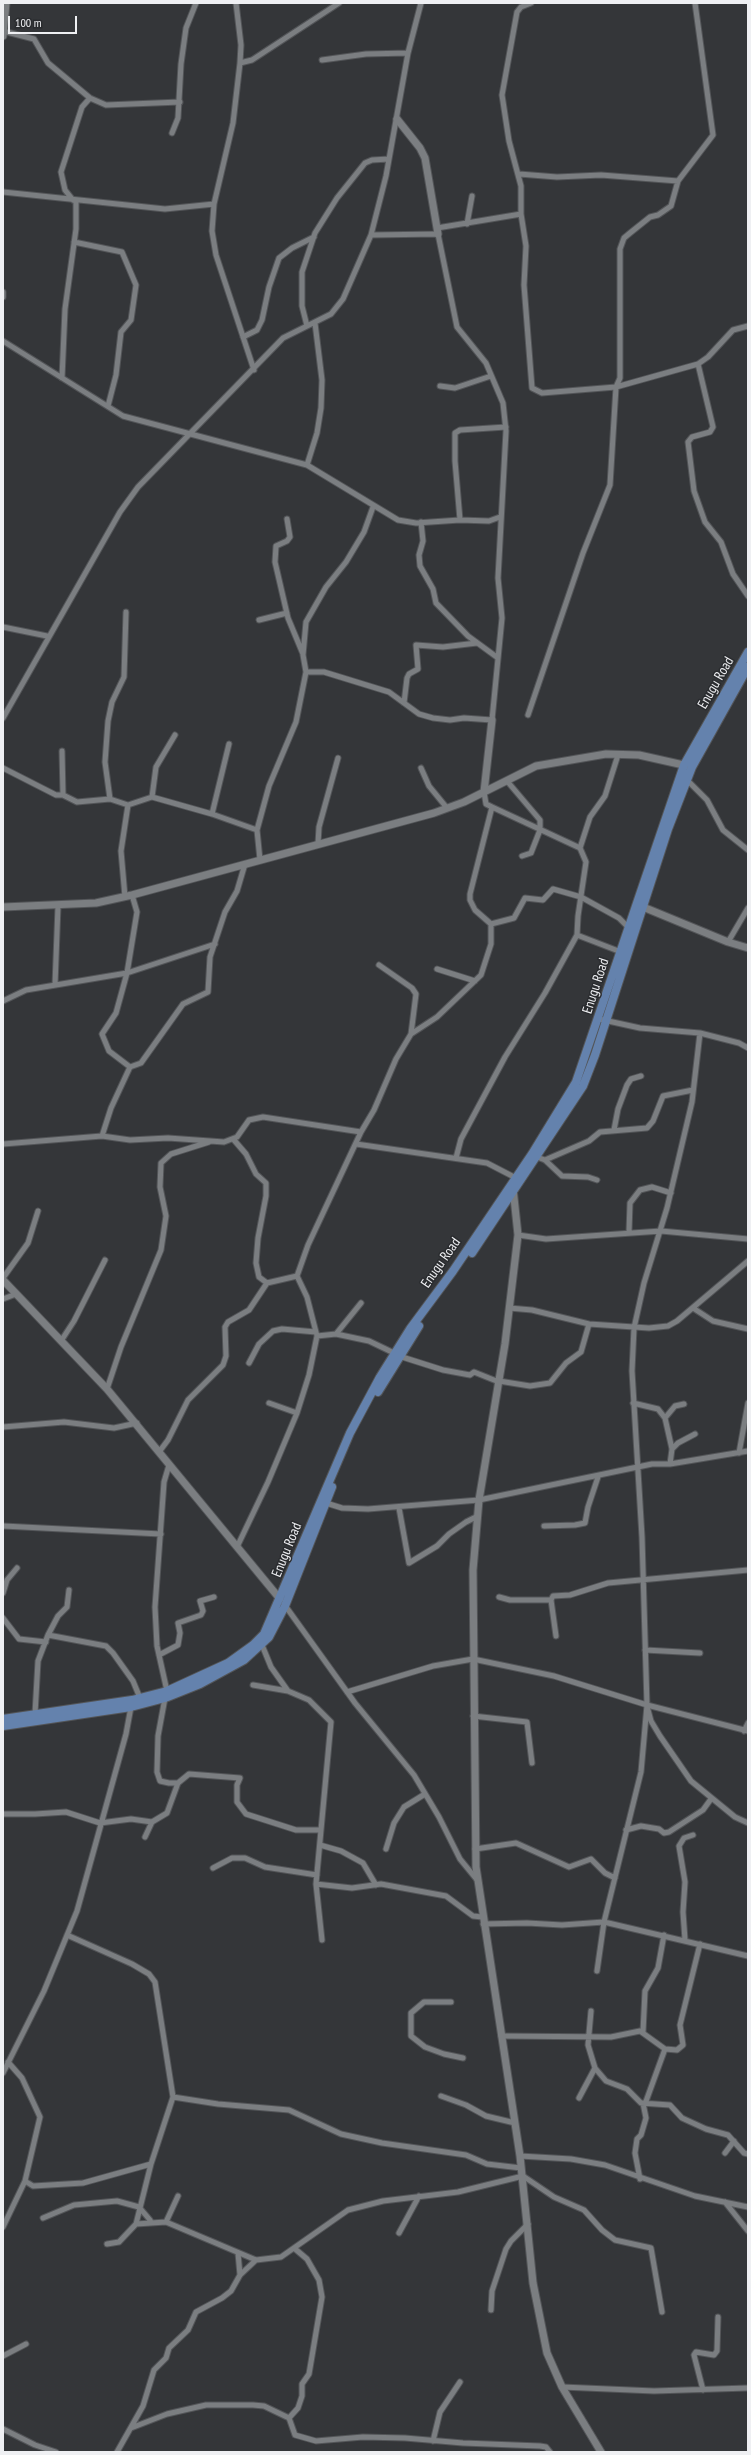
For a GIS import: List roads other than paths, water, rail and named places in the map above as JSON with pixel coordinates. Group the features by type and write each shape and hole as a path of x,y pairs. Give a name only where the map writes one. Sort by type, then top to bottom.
{"main road":[{"name":"Enugu Road","path":"3,1719 166,1695 210,1673 253,1645 264,1634 282,1603 350,1433 397,1354 512,1187 516,1178 576,1082 602,1021 629,928 688,766 748,652"},
{"path":"512,1187 541,1159 583,1086 602,1021 687,780 688,766 748,667"},
{"path":"3,1726 131,1707 219,1674 244,1660 262,1645 269,1637 282,1603 354,1436 397,1354"}],"street":[{"path":"3,36 6,3"},
{"path":"172,133 178,118 181,64 186,28 196,3"},
{"path":"236,3 240,63 233,123 214,204 212,231 216,255 254,370"},
{"path":"240,63 258,56 329,5 339,3"},
{"path":"3,718 47,636 120,512 157,466 254,370 283,338 331,314 343,299 371,235 389,159 408,53 420,3"},
{"path":"531,3 520,7 517,12 502,94 509,141 519,174 521,214 526,240 524,285 532,388 542,393 625,385 698,364 708,357 733,330 748,326"},
{"path":"528,715 583,553 610,485 616,387 620,378 620,249 624,238 650,217 658,215 671,206 678,181 713,135 694,3"},
{"path":"4,31 34,39 48,63 90,98 106,105 180,102"},
{"path":"322,60 366,54 408,53"},
{"path":"62,378 65,309 74,242 74,200 65,190 61,172 82,107 90,98"},
{"path":"397,118 426,158 437,231 457,327 486,363 490,376 503,403 506,427 500,517 498,578 502,618 484,792 486,804 580,848"},
{"path":"307,326 302,306 302,272 314,237 337,198 365,163 372,160 389,159"},
{"path":"519,174 558,176 601,175 678,181"},
{"path":"3,192 165,209 214,204"},
{"path":"466,224 472,196"},
{"path":"371,235 437,231 521,214"},
{"path":"243,337 257,330 262,320 269,287 279,258 292,248 314,237"},
{"path":"74,242 122,252 136,285 131,320 121,332 116,375 108,406"},
{"path":"3,292 3,297"},
{"path":"307,465 317,433 321,408 322,380 315,323"},
{"path":"3,341 123,416 307,465 374,507 398,520 421,522 460,520 489,521 500,517"},
{"path":"698,364 713,427 710,432 692,437 688,442 694,491 705,522 721,542 733,574 748,596"},
{"path":"440,386 455,388 490,376"},
{"path":"620,378 625,385"},
{"path":"460,520 455,461 455,433 460,430 506,427"},
{"path":"303,654 306,622 326,587 346,562 364,532 374,507"},
{"path":"260,860 257,830 269,786 296,722 306,672 303,654 287,614 275,562 276,546 287,540 290,536 287,519"},
{"path":"489,521 500,529"},
{"path":"421,522 422,542 419,555 420,566 433,589 436,604 477,643 498,658"},
{"path":"110,799 105,762 108,721 112,702 124,677 126,612"},
{"path":"259,620 287,614"},
{"path":"3,627 47,636"},
{"path":"404,703 407,678 409,674 418,669 416,645 443,648 477,643"},
{"path":"306,672 324,672 389,692 419,714 433,718 450,720 464,718 492,720"},
{"path":"152,797 156,767 175,735"},
{"path":"212,814 229,744"},
{"path":"62,751 63,796"},
{"path":"456,1158 461,1139 502,1063 545,993 577,935 586,862 580,848 590,817 605,796 618,754"},
{"path":"3,907 58,906 96,903 129,896 447,808 484,792 536,766 574,759 618,754 639,754 688,766"},
{"path":"318,844 319,827 338,758"},
{"path":"3,768 56,795 81,802 110,799 128,805 152,797 212,814 257,830"},
{"path":"421,768 429,786 447,808"},
{"path":"687,780 707,800 722,830 748,850"},
{"path":"506,781 539,816 540,830 531,853 522,856"},
{"path":"128,805 121,851 129,896 137,912 127,973 116,1013 102,1034 109,1051 130,1067"},
{"path":"236,1547 268,1482 297,1413 316,1334 307,1297 297,1276 308,1245 361,1132 374,1110 396,1059 411,1034 437,1017 481,975 491,944 491,924 475,910 470,900 492,807"},
{"path":"102,1136 111,1108 130,1067 141,1063 182,1004 208,992 209,962 225,912 236,891 245,864"},
{"path":"491,924 514,918 525,898 543,900 553,888 581,897 619,918 629,928"},
{"path":"55,985 58,906"},
{"path":"643,907 728,942 748,948"},
{"path":"728,942 748,908"},
{"path":"577,935 621,952"},
{"path":"3,1001 26,990 127,973 215,944"},
{"path":"379,965 414,991 411,1034"},
{"path":"437,969 475,981"},
{"path":"602,1021 640,1028 700,1033 739,1042 748,1048"},
{"path":"597,1971 604,1922 641,1772 646,1705 646,1650 632,1371 634,1328 644,1282 661,1231 671,1192 693,1090 700,1033"},
{"path":"614,1130 618,1109 627,1085 631,1079 641,1076"},
{"path":"541,1159 589,1141 600,1132 647,1128 653,1120 663,1096 693,1090"},
{"path":"3,1144 102,1136 130,1140 196,1139 212,1142 224,1142 234,1140 249,1120 258,1117 361,1132"},
{"path":"182,1139 184,1143 183,1149"},
{"path":"193,1146 196,1139"},
{"path":"234,1140 246,1154 256,1174 266,1183 266,1196 258,1238 256,1263 259,1276 267,1283"},
{"path":"107,1389 121,1347 161,1250 166,1216 160,1187 161,1163 163,1159 183,1149 212,1142"},
{"path":"356,1144 487,1163 516,1178"},
{"path":"541,1159 562,1176 588,1177 598,1180"},
{"path":"512,1187 518,1235 499,1382 479,1500 472,1570 475,1849 483,1921 523,2176 533,2283 547,2352 562,2387 601,2452"},
{"path":"629,1232 630,1203 640,1190 652,1187 671,1192"},
{"path":"38,1211 28,1242 3,1279 137,1423 169,1465 282,1603 347,1692 391,1745 425,1794 460,1859 478,1881"},
{"path":"518,1235 546,1239 629,1232 661,1231 748,1239"},
{"path":"61,1341 74,1321 105,1260"},
{"path":"509,1308 532,1310 589,1324 634,1328 668,1326 693,1308 748,1261"},
{"path":"159,1452 168,1440 188,1400 223,1365 226,1356 225,1327 228,1322 249,1310 267,1283 297,1276"},
{"path":"3,1299 16,1294"},
{"path":"336,1334 361,1303"},
{"path":"693,1308 713,1321 748,1329"},
{"path":"249,1363 259,1344 273,1331 282,1329 316,1334 336,1334 369,1341 397,1354 443,1370 470,1375 474,1372 499,1382 530,1386 550,1383 566,1363 581,1352 589,1324"},
{"path":"269,1403 297,1413"},
{"path":"634,1403 658,1409 665,1418 672,1449 670,1464"},
{"path":"739,1453 748,1403"},
{"path":"665,1418 675,1406 684,1404"},
{"path":"3,1427 64,1422 114,1428 137,1423"},
{"path":"672,1449 678,1442 695,1434"},
{"path":"671,1440 678,1442"},
{"path":"326,1503 342,1508 368,1509 400,1508 479,1500 637,1469 652,1464 670,1464 748,1451"},
{"path":"169,1465 164,1482 155,1608 159,1655 166,1695 158,1736 157,1772 160,1781 169,1784 178,1783"},
{"path":"544,1526 575,1525 585,1523 588,1507 598,1477"},
{"path":"400,1508 409,1563 437,1546 449,1534 466,1522 478,1516"},
{"path":"3,1526 161,1534"},
{"path":"3,1593 6,1580 18,1568"},
{"path":"556,1636 551,1600 553,1596 570,1595 608,1583 748,1570"},
{"path":"35,1714 38,1661 48,1635 58,1616 67,1607 69,1590"},
{"path":"159,1655 178,1645 180,1633 178,1623 201,1615 202,1611 200,1601 214,1597"},
{"path":"499,1597 510,1600 551,1600"},
{"path":"3,1611 3,1617 19,1639 46,1642"},
{"path":"48,1635 106,1646 113,1653 133,1681 140,1698"},
{"path":"262,1645 271,1667 288,1691"},
{"path":"646,1650 700,1653"},
{"path":"347,1692 433,1666 473,1659 554,1676 646,1705 746,1731 748,1723"},
{"path":"253,1685 288,1691 309,1700 331,1722 316,1884 322,1940"},
{"path":"646,1705 651,1721 691,1781 711,1799 735,1817 748,1823"},
{"path":"3,2073 6,2062 40,1998 77,1911 100,1823 126,1734 131,1707"},
{"path":"473,1716 527,1722 532,1763"},
{"path":"145,1837 152,1822 167,1813 178,1783 189,1774 240,1778 237,1802 246,1814 296,1830 321,1830"},
{"path":"386,1848 394,1822 404,1807 425,1794"},
{"path":"626,1830 642,1826 659,1829 664,1833 669,1832 703,1810 711,1799"},
{"path":"3,1814 66,1812 100,1823 131,1819 152,1822"},
{"path":"685,1940 683,1912 685,1882 679,1846 684,1838 693,1835"},
{"path":"475,1849 516,1843 570,1867 591,1859 604,1873 615,1878"},
{"path":"320,1845 341,1851 363,1863 376,1885"},
{"path":"213,1868 232,1858 245,1858 265,1867 317,1875"},
{"path":"316,1884 352,1888 381,1884 446,1896 473,1916 483,1921 562,1925 604,1922 748,1956"},
{"path":"67,1935 132,1964 149,1974 155,1982 173,2097 151,2164 136,2224 119,2242 106,2244"},
{"path":"644,2032 645,1991 658,1968 664,1935"},
{"path":"501,2036 611,2037 644,2032 665,2049 677,2050 683,2045 680,2025 700,1944"},
{"path":"451,2002 424,2002 411,2013 411,2036 425,2047 463,2058"},
{"path":"591,2011 587,2036 595,2068 606,2081 627,2089 644,2104 670,2105 682,2118 706,2129 721,2131 734,2141 744,2153 748,2154"},
{"path":"640,2179 635,2153 637,2139 641,2135 646,2118 644,2104 665,2049"},
{"path":"3,2227 25,2181 40,2117 22,2078 6,2062"},
{"path":"579,2098 595,2068"},
{"path":"441,2096 460,2102 486,2116 515,2123"},
{"path":"173,2097 218,2104 289,2110 341,2134 382,2143 466,2155 487,2164 521,2168"},
{"path":"725,2153 734,2141"},
{"path":"520,2156 590,2162 605,2165 640,2179 695,2196 748,2207"},
{"path":"25,2181 33,2186 83,2182 151,2164"},
{"path":"136,2224 166,2222 256,2260 280,2257 348,2210 383,2201 458,2192 523,2176 554,2197 584,2210 602,2230 614,2240 623,2244 638,2244 651,2248 662,2312"},
{"path":"166,2222 178,2196"},
{"path":"400,2233 420,2196"},
{"path":"43,2218 78,2205 117,2201 140,2207 150,2220"},
{"path":"724,2202 748,2231"},
{"path":"491,2310 492,2291 506,2249 510,2241 528,2224"},
{"path":"289,2418 298,2408 302,2396 302,2384 309,2374 322,2297 319,2280 307,2259 294,2248"},
{"path":"238,2253 240,2275"},
{"path":"117,2452 132,2428 143,2406 154,2370 166,2358 169,2348 188,2330 196,2312 222,2298 231,2291 240,2275 256,2260"},
{"path":"703,2390 694,2355 696,2352 714,2355 717,2351 718,2316"},
{"path":"3,2356 26,2344"},
{"path":"433,2441 440,2412 460,2382"},
{"path":"562,2387 654,2391 748,2388"},
{"path":"132,2428 167,2414 206,2405 264,2406 289,2418 295,2435 316,2441 363,2437 405,2438 433,2441 546,2447 550,2452"},
{"path":"3,2429 41,2447 56,2452"},
{"path":"518,2445 518,2452"},
{"path":"35,2452 41,2447"}]}
